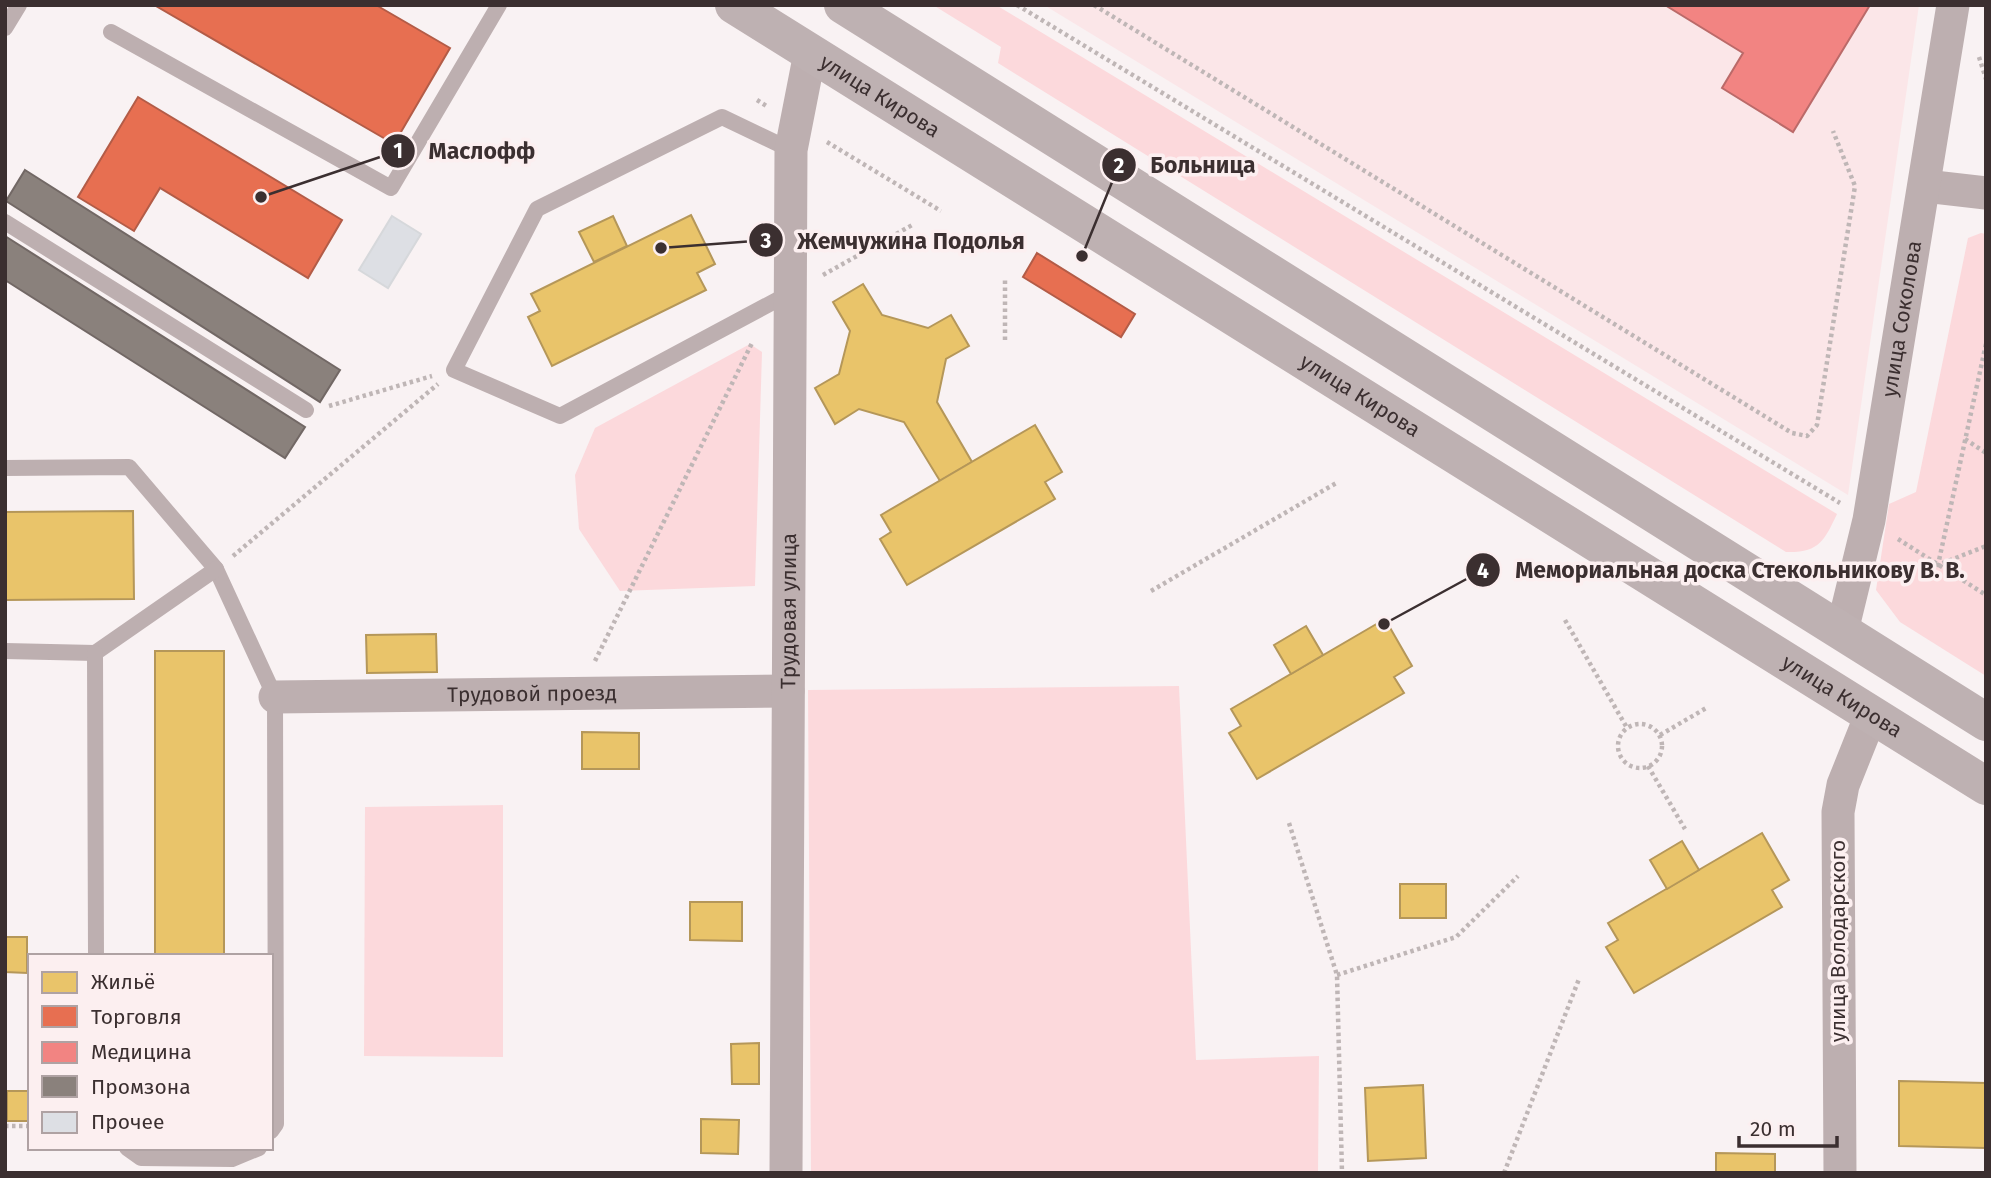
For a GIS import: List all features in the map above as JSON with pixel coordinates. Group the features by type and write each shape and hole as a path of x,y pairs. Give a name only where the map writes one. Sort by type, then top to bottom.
{"main road":[{"path":"735,6 760,5"},
{"path":"844,5 1986,722"},
{"name":"улица Кирова","path":"735,6 1986,786"},
{"path":"1200,296 1194,284 1194,271 1198,260 1209,251 1220,248 1233,250"},
{"path":"1824,685 1842,631"}],"street":[{"name":"улица Соколова","path":"1842,631 1869,520 1953,5"},
{"name":"Трудовая улица","path":"786,1173 790,307 794,137 810,53"},
{"path":"1925,186 1986,193"},
{"name":"Трудовой проезд","path":"275,697 789,691"},
{"name":"улица Володарского","path":"1840,1173 1838,812 1843,785 1871,715"}],"lane":[{"path":"5,28 19,5"},
{"path":"111,32 391,188 499,5"},
{"path":"790,307 560,416 454,370 537,209 722,117 794,137"},
{"path":"5,222 306,410"},
{"path":"5,468 129,467 216,569 275,697 276,1124 273,1128"},
{"path":"5,650 95,653 216,569"},
{"path":"95,653 96,954"},
{"path":"130,1150 141,1158 232,1159 254,1150"}],"path":[{"path":"1017,5 1869,520 1986,596"},
{"path":"1094,5 1792,433 1807,436 1817,425 1855,186 1833,131"},
{"path":"757,100 794,137 941,211"},
{"path":"579,694 665,523 750,344 790,307 914,223"},
{"path":"1005,279 1005,341"},
{"path":"1938,565 1986,344"},
{"path":"306,410 454,370"},
{"path":"216,569 261,535 454,370"},
{"path":"1965,439 1986,453"},
{"path":"1151,591 1338,482"},
{"path":"1938,565 1986,546"},
{"path":"1565,620 1627,728"},
{"path":"1660,735 1709,707"},
{"path":"1634,723 1649,724 1660,735 1663,747 1657,761 1648,766 1631,767 1620,757 1617,744 1622,730 1627,728 1634,723"},
{"path":"1648,766 1685,829"},
{"path":"1289,823 1337,975 1342,1173"},
{"path":"1337,975 1455,937 1518,876"},
{"path":"1504,1173 1578,979"},
{"path":"5,1126 28,1126"}],"shaded area":[{"path":"933,5 996,5 1837,514 1824,538 1813,548 1786,552 998,63 1001,47"},
{"path":"1044,5 1919,5 1848,495"},
{"path":"1986,234 1986,676 1900,622 1876,590 1889,504 1916,492 1968,238"},
{"path":"750,344 762,352 755,586 620,591 579,529 575,475 595,428"},
{"path":"1179,686 1196,1060 1319,1056 1318,1173 811,1173 808,690"},
{"path":"503,805 503,1057 364,1056 365,807"}],"building: Жильё":[{"path":"691,215 715,264 697,273 706,290 552,366 528,317 540,311 531,294"},
{"path":"613,216 627,246 594,262 579,232"},
{"path":"863,284 882,315 928,328 951,315 969,346 946,359 937,402 972,462 940,481 904,422 859,409 835,424 815,388 839,374 850,331 833,302"},
{"path":"1035,425 1062,472 1045,482 1055,499 907,585 880,539 891,532 881,515"},
{"path":"133,511 134,599 5,600 5,512"},
{"path":"1385,619 1412,666 1394,677 1404,693 1257,779 1229,733 1241,726 1231,709"},
{"path":"1306,626 1323,655 1291,674 1274,645"},
{"path":"436,634 437,672 367,673 366,635"},
{"path":"155,651 224,651 224,954 155,954"},
{"path":"582,732 639,733 639,769 582,769"},
{"path":"1762,833 1789,880 1772,890 1782,907 1634,993 1606,947 1618,940 1608,923"},
{"path":"1682,841 1699,870 1667,889 1650,860"},
{"path":"1400,884 1446,884 1446,918 1400,918"},
{"path":"690,902 742,902 742,941 690,940"},
{"path":"5,937 27,937 27,973 5,972"},
{"path":"759,1043 759,1084 732,1084 731,1044"},
{"path":"1899,1081 1986,1083 1986,1148 1899,1146"},
{"path":"1423,1085 1426,1158 1368,1161 1365,1088"},
{"path":"7,1091 28,1091 28,1121 7,1121"},
{"path":"701,1119 739,1120 738,1154 701,1153"},
{"path":"1716,1153 1775,1154 1775,1173 1716,1173"}],"building: Торговля":[{"path":"376,5 450,48 394,144 156,6"},
{"path":"138,97 342,220 308,278 160,188 134,231 78,197"},
{"path":"1037,253 1135,314 1121,337 1023,277"}],"building: Медицина":[{"path":"1665,5 1870,5 1793,132 1722,88 1743,53"}],"building: Промзона":[{"path":"25,170 340,370 320,402 6,201"},
{"path":"5,236 305,427 285,458 5,280"}],"building: Прочее":[{"path":"392,216 421,234 388,288 359,270"}],"place":[{"name":"Маслофф","path":"261,197"},
{"name":"Жемчужина Подолья","path":"661,248"},
{"name":"Больница","path":"1082,256"},
{"name":"Мемориальная доска Стекольникову В. В.","path":"1384,624"}]}
